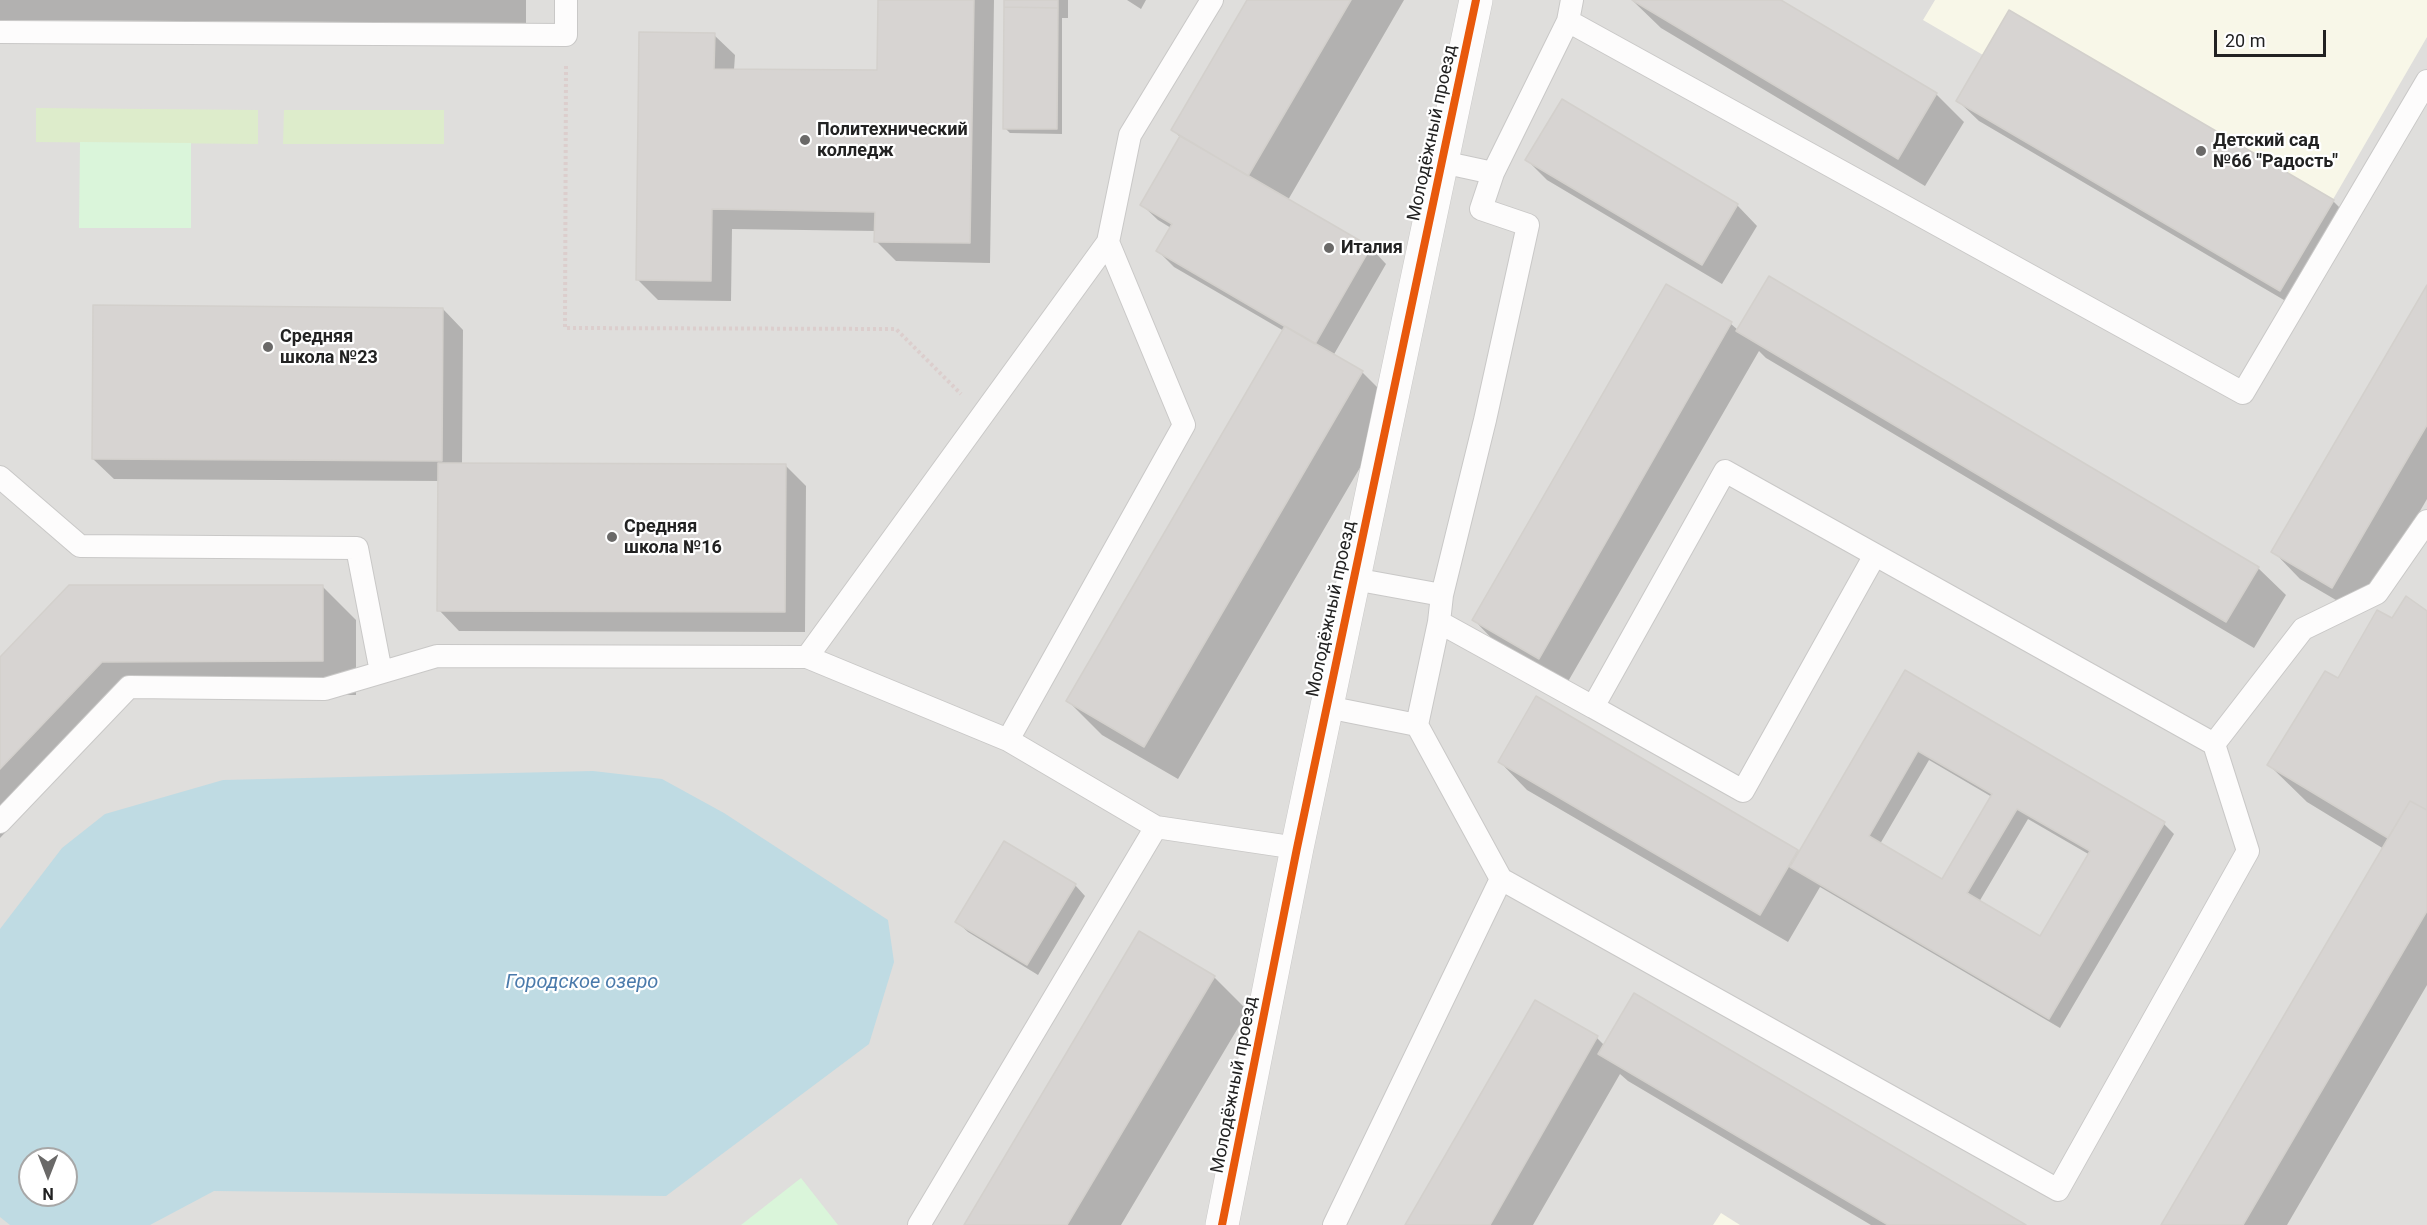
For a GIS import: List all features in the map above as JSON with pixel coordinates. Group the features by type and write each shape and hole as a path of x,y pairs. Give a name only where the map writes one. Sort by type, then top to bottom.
{"street":[{"name":"Молодёжный проезд","path":"1222,1225 1297,848 1476,0"}],"lane":[{"path":"0,32 566,35 566,0"},
{"path":"807,657 1108,242 1130,135 1212,0"},
{"path":"1593,708 1725,471 2214,744 2248,851 2058,1191 1501,879 1417,724 1439,622 1442,595 1485,420 1528,225 1481,209 1493,173 1570,11 2243,393 2427,81"},
{"path":"1442,162 1493,173"},
{"path":"1008,740 1184,425 1108,242"},
{"path":"0,477 80,546 357,548 381,672"},
{"path":"2214,744 2303,628 2378,593 2427,521"},
{"path":"1439,622 1743,791 1875,555"},
{"path":"1354,579 1442,595"},
{"path":"0,822 129,687 325,688 437,656 807,657 1008,740 1156,827 1297,848"},
{"path":"1327,708 1417,724"},
{"path":"919,1225 1156,827"},
{"path":"1334,1225 1501,879"}],"path":[{"path":"566,35 565,328 896,329 982,416"}],"shaded area":[{"path":"0,0 2427,0 2427,1225 0,1225"},
{"name":"Детский сад №66 \"Радость\"","path":"1935,0 2427,0 2427,37 2280,291 1956,101 1983,55 1923,20"},
{"path":"1721,1213 1740,1225 1713,1225"}],"green space":[{"path":"36,108 258,110 258,144 36,142"},
{"path":"284,110 444,110 444,144 283,144"},
{"path":"80,142 191,143 191,228 79,228"},
{"path":"801,1178 838,1225 741,1225"}],"water":[{"name":"Городское озеро","path":"593,771 662,779 724,813 888,920 894,962 869,1044 666,1196 214,1191 150,1225 10,1225 0,1217 0,929 62,848 105,814 223,780"}],"building":[{"name":"Политехнический колледж","path":"878,0 974,0 970,243 874,242 875,212 712,209 711,281 636,280 639,32 715,33 714,69 877,70"},
{"path":"1004,0 1058,0 1058,8 1004,7"},
{"path":"1247,0 1351,0 1248,176 1171,130"},
{"path":"1632,0 1781,0 1937,93 1898,159"},
{"path":"1004,7 1058,8 1057,129 1003,129"},
{"path":"2009,10 2334,200 2280,291 1956,101"},
{"path":"1562,99 1738,204 1702,265 1525,160"},
{"path":"1180,136 1371,247 1315,344 1156,251 1172,224 1140,205"},
{"path":"1769,276 2259,567 2226,622 1736,331"},
{"path":"1666,284 1732,322 1539,659 1472,620"},
{"path":"2427,285 2427,425 2332,588 2271,552"},
{"name":"Средняя школа №23","path":"93,305 443,308 442,461 92,459"},
{"path":"1285,326 1363,371 1144,747 1066,701"},
{"name":"Средняя школа №16","path":"438,463 786,464 785,612 437,611"},
{"path":"69,585 323,585 323,661 102,662 0,769 0,657"},
{"path":"2406,596 2427,611 2427,810 2410,801 2388,838 2267,765 2325,671 2338,678 2377,610 2392,618"},
{"path":"1905,670 2165,822 2049,1019 1790,867","holes":["1918,751 1992,794 1942,879 1869,836","2017,809 2090,851 2040,936 1967,893"]},
{"path":"1536,696 1798,850 1760,915 1498,762"},
{"path":"2410,801 2427,810 2427,911 2243,1225 2161,1225"},
{"path":"1004,841 1076,884 1027,965 955,922"},
{"path":"1139,931 1215,976 1067,1225 964,1225"},
{"path":"1634,993 2026,1225 1888,1225 1598,1054"},
{"path":"1535,1000 1598,1036 1490,1225 1405,1225"}],"cycle path":[{"path":"1222,1225 1297,848 1476,0"}],"place":[{"name":"Политехнический колледж","path":"805,140"},
{"name":"Детский сад №66 \"Радость\"","path":"2201,151"},
{"name":"Италия","path":"1329,248"},
{"name":"Средняя школа №23","path":"268,347"},
{"name":"Средняя школа №16","path":"612,537"}]}
